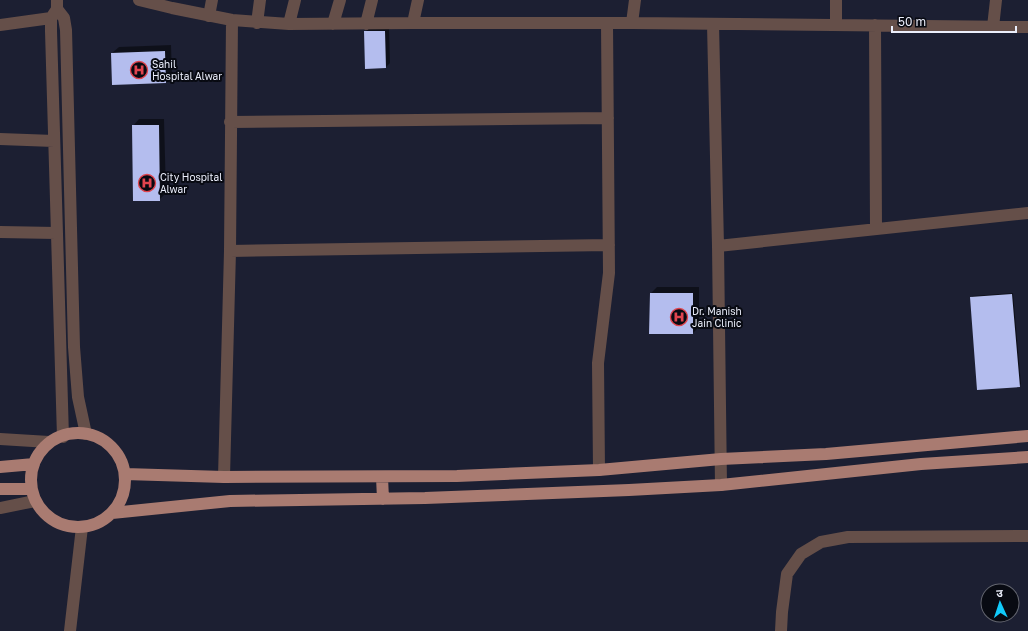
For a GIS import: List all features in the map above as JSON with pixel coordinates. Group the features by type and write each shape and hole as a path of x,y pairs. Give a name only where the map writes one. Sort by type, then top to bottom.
{"main road":[{"path":"72,433 98,437 116,453 125,474 123,494 112,513 100,522 82,527 66,526 45,515 35,501 30,489 30,474 35,459 49,442 63,437 72,433"},
{"path":"125,474 224,477 382,477 457,476 600,470 720,459 826,454 1028,436"},
{"path":"112,513 230,501 383,499 721,485 921,464 1028,456"},
{"path":"0,467 34,464"},
{"path":"382,477 383,499"},
{"path":"0,489 30,489"}],"street":[{"path":"139,0 173,4 209,16 232,20 289,24 632,23 1028,27"},
{"path":"209,16 212,0"},
{"path":"257,22 260,0"},
{"path":"289,24 295,0"},
{"path":"334,24 340,0"},
{"path":"366,24 372,0"},
{"path":"413,23 418,0"},
{"path":"632,23 634,0"},
{"path":"836,0 836,25"},
{"path":"993,26 996,0"},
{"path":"0,25 55,9"},
{"path":"55,9 54,141 63,437"},
{"path":"55,9 64,18 66,30 74,348 78,397 86,434"},
{"path":"224,477 230,251 232,20"},
{"path":"600,470 598,363 608,273 609,245 607,24"},
{"path":"713,24 721,485"},
{"path":"875,25 876,229"},
{"path":"230,122 608,118"},
{"path":"0,139 54,141"},
{"path":"718,246 1028,213"},
{"path":"0,232 56,233"},
{"path":"230,251 609,245"},
{"path":"0,439 49,442"},
{"path":"0,508 35,501"},
{"path":"70,631 82,527"},
{"path":"781,631 787,574 801,554 821,542 848,537 1028,536"}],"building":[{"path":"364,31 385,31 386,68 365,69"},
{"path":"165,51 166,83 112,85 111,53"},
{"path":"132,125 159,125 160,201 133,201"},
{"path":"650,293 693,293 693,334 649,334"},
{"path":"1012,294 1020,387 977,390 970,297"}],"place":[{"name":"Sahil Hospital Alwar","path":"139,70"},
{"name":"City Hospital Alwar","path":"147,183"},
{"name":"Dr. Manish Jain Clinic","path":"679,317"}]}
